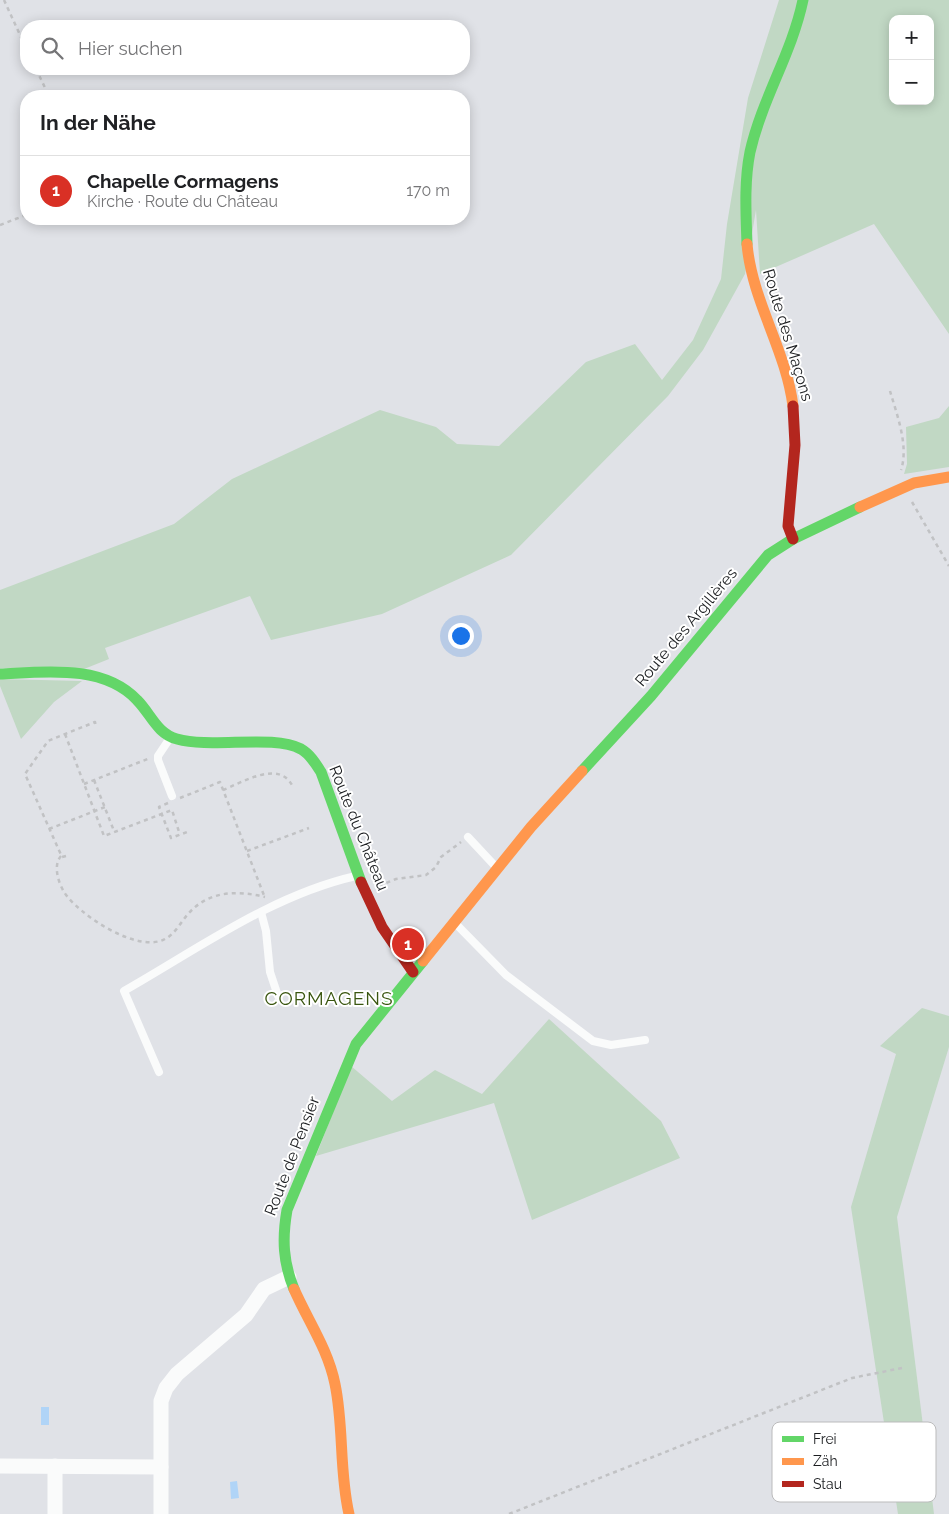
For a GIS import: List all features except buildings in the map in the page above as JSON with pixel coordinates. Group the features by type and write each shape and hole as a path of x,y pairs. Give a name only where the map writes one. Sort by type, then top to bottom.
{"street":[{"name":"Route des Maçons","path":"793,539 788,526 796,426 792,395 752,280 746,205 751,144 763,110 780,76 795,34 803,0"},
{"name":"Route des Argillères","path":"413,972 537,821 650,696 768,555 793,539 905,486 949,477"},
{"name":"Route du Château","path":"0,674 64,672 109,680 132,695 156,726 171,737 190,742 287,744 300,748 310,755 321,772 360,876 385,933 413,972"},
{"name":"Route de Pensier","path":"349,1514 341,1468 339,1410 335,1382 326,1353 293,1290 282,1253 282,1229 287,1210 342,1073 356,1044 413,972"},
{"path":"160,1514 161,1401 166,1388 177,1374 246,1315 264,1289 289,1277"},
{"path":"0,1466 161,1467"},
{"path":"55,1466 55,1514"}],"lane":[{"path":"171,737 158,756 172,796"},
{"path":"468,837 497,868"},
{"path":"159,1072 124,991 269,908 330,882 360,876"},
{"path":"261,912 266,931 266,953 278,996"},
{"path":"455,922 506,975 592,1041 611,1045 645,1040"}],"path":[{"path":"4,0 20,35"},
{"path":"39,75 46,90"},
{"path":"0,225 20,217"},
{"path":"890,391 900,426 904,459 902,468"},
{"path":"905,486 912,503 949,566"},
{"path":"96,727 95,722 48,741 25,774 61,856 57,866 58,876 61,888 71,904 105,927 141,941 154,942 164,940 200,901 211,896 236,893 264,897"},
{"path":"65,734 104,836 172,810 180,834"},
{"path":"84,784 158,756"},
{"path":"223,790 268,773 277,772 286,777 292,787"},
{"path":"94,780 114,831"},
{"path":"187,832 171,838 159,807 220,782 269,908"},
{"path":"49,829 105,807"},
{"path":"247,851 308,828"},
{"path":"366,891 396,879 426,875 436,867 441,857 468,837"},
{"path":"61,856 66,856"},
{"path":"509,1514 852,1378 902,1368"}],"green space":[{"path":"779,0 949,0 949,334 874,224 760,274 756,210 745,274 703,350 668,396 511,555 382,614 271,640 250,596 105,648 109,659 84,669 0,668 0,590 174,524 232,479 380,410 436,427 457,444 499,446 586,362 635,344 662,380 693,340 721,279 727,224 748,98"},
{"path":"949,406 949,467 904,474 907,464 906,427 939,418"},
{"path":"0,679 82,681 54,702 21,739 0,686"},
{"path":"922,1008 949,1016 949,1047 897,1217 923,1422 884,1422 851,1207 896,1054 880,1046"},
{"path":"549,1019 661,1121 680,1158 532,1220 494,1103 316,1156 351,1066 392,1101 435,1070 482,1094"},
{"path":"896,1502 933,1502 934,1514 898,1514"}],"water":[{"path":"41,1407 49,1407 49,1425 41,1425"},
{"path":"237,1481 239,1498 231,1499 230,1482"}],"traffic: fast":[{"path":"747,244 746,186 750,152 762,113 792,39 803,0"},
{"path":"582,771 651,696 768,555 793,539 860,507"},
{"path":"0,674 54,672 91,675 108,680 123,688 142,705 164,733 177,739 207,743 274,743 301,749 310,756 321,772 361,882"},
{"path":"294,1289 284,1250 287,1210 356,1044 423,961"}],"traffic: slow":[{"path":"747,244 755,285 784,365 793,406"},
{"path":"860,507 914,483 949,477"},
{"path":"423,961 531,827 582,771"},
{"path":"294,1289 323,1347 332,1371 340,1416 344,1482 349,1514"}],"traffic: jam":[{"path":"793,406 795,445 788,526 793,539"},
{"path":"361,882 382,927 413,972"}],"place":[{"name":"Chapelle Cormagens","path":"408,944"}],"district":[{"name":"CORMAGENS","path":"329,998"}]}
